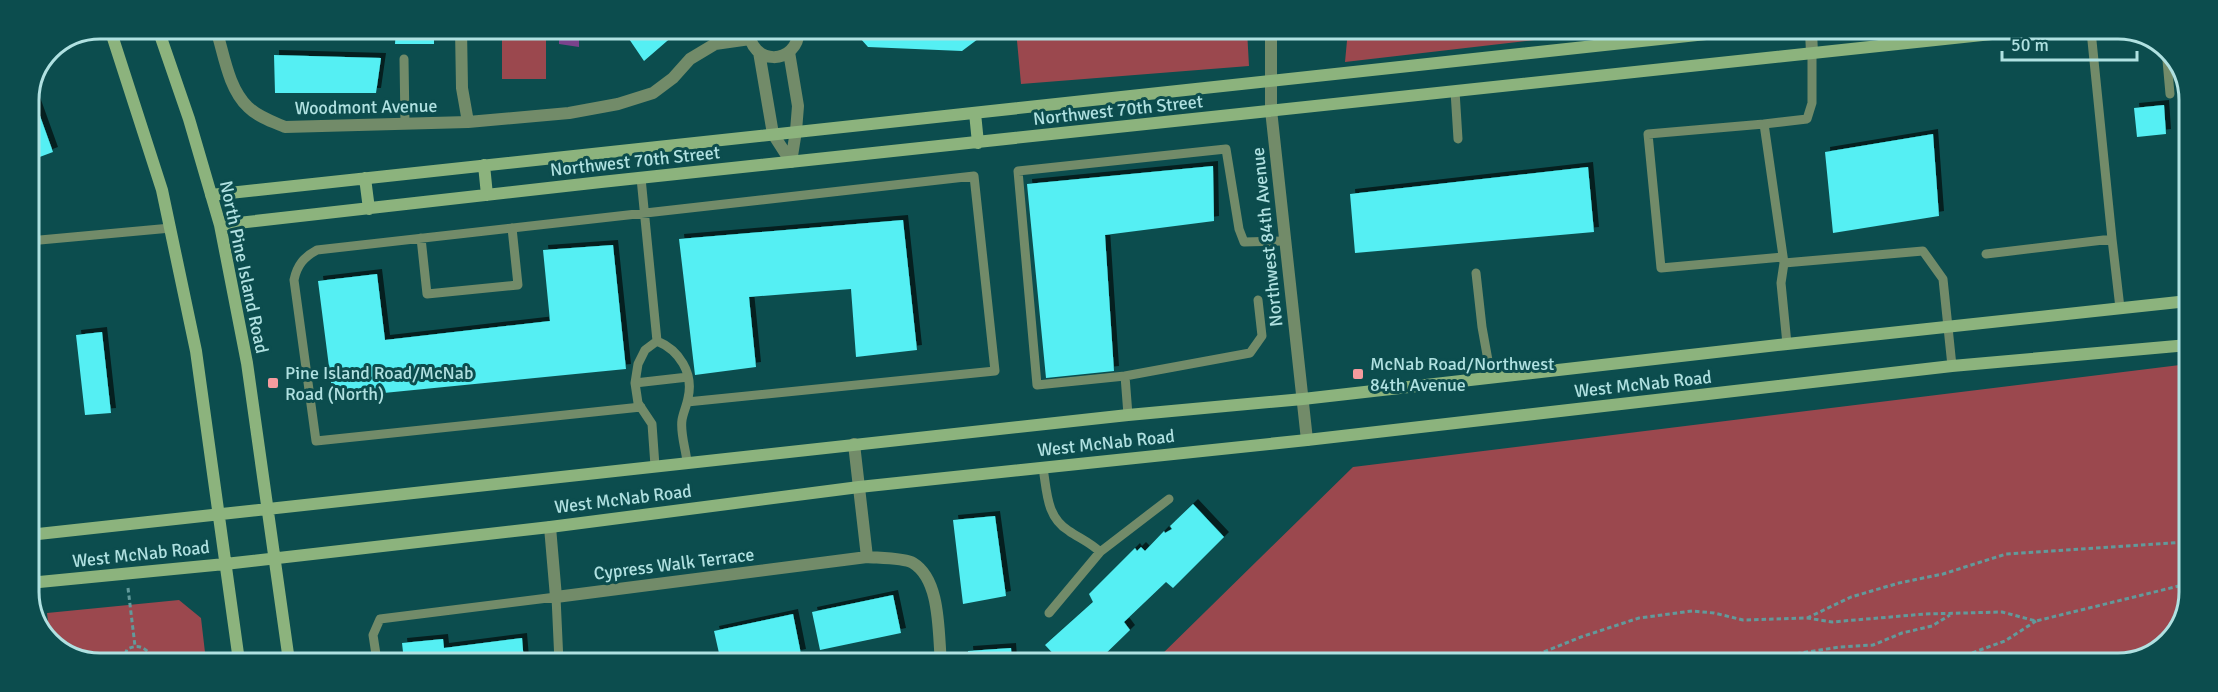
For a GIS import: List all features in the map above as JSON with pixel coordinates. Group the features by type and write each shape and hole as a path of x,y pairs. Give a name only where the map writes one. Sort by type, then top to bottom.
{"main road":[{"path":"114,39 162,190 196,351 220,514 237,653"},
{"name":"North Pine Island Road","path":"162,39 189,119 220,225 247,363 289,653"},
{"name":"Northwest 70th Street","path":"212,195 796,131 1271,83 1663,39"},
{"name":"Northwest 70th Street","path":"220,225 1944,39"},
{"path":"975,113 978,143"},
{"path":"484,165 487,195"},
{"path":"365,178 369,208"},
{"name":"West McNab Road","path":"39,534 854,444 1303,399 1491,376 2179,302"},
{"name":"West McNab Road","path":"39,582 225,564 550,527 859,487 1307,440 1952,366 2179,346"}],"street":[{"name":"Woodmont Avenue","path":"219,39 237,93 248,108 285,127 468,122 569,113 618,104 653,93 673,78 690,59 715,44 732,39"},
{"name":"Woodmont Avenue","path":"461,39 462,88 468,122"},
{"path":"752,39 759,52 772,134 790,162"},
{"path":"759,52 774,57 789,52 799,39"},
{"name":"Northwest 84th Avenue","path":"1271,39 1271,110 1307,440"},
{"path":"1811,39 1812,53"},
{"path":"789,52 798,106 790,162"},
{"path":"854,444 867,557"},
{"path":"550,527 556,597"},
{"name":"Cypress Walk Terrace","path":"556,597 867,557 912,562 931,581 940,653"}],"lane":[{"path":"2092,39 2120,308"},
{"path":"1812,53 1812,103 1807,120 1648,134 1661,268 1923,251 1943,279 1952,366"},
{"path":"404,59 405,124"},
{"path":"2167,64 2170,94"},
{"path":"1455,92 1458,139"},
{"path":"1764,124 1783,260 1781,283 1787,344"},
{"path":"1258,300 1262,336 1250,353 1125,376 1037,385 1018,171 1226,149 1239,229 1244,242 1285,241"},
{"path":"640,407 316,441 294,280 299,264 317,250 974,176 995,370 687,402"},
{"path":"641,178 657,341"},
{"path":"39,241 171,228"},
{"path":"421,238 427,294 518,285 512,228"},
{"path":"1986,254 2112,239"},
{"path":"1476,273 1482,327 1491,376"},
{"path":"657,341 666,344 683,360 688,377 689,396 682,422 687,462"},
{"path":"656,466 652,424 640,407 634,383 638,364 645,350 657,341"},
{"path":"1125,376 1128,415"},
{"path":"634,383 688,377"},
{"path":"1043,468 1049,508 1054,518 1065,529 1100,552"},
{"path":"1049,613 1100,552 1169,500"},
{"path":"375,653 373,635 380,619 556,597 559,653"}],"path":[{"path":"1807,618 1851,597 1899,583 1943,574 2006,554 2179,543"},
{"path":"127,574 135,646"},
{"path":"1972,653 2005,641 2036,621 2179,586"},
{"path":"1541,653 1639,618 1692,611 1743,620 1807,618 1832,622 1916,615 2002,612 2036,621"},
{"path":"1800,653 1873,645 1902,633 1932,626 1952,615"},
{"path":"125,653 127,649 135,646 145,648 148,653"}],"shaded area":[{"path":"502,39 546,39 546,79 502,79"},
{"path":"559,39 579,39 579,47 559,44"},
{"path":"1017,39 1248,39 1249,66 1021,84"},
{"path":"1347,39 1543,39 1345,62"},
{"path":"2179,365 2179,592 2177,607 2169,626 2155,640 2137,650 2118,653 1163,653 1353,467"},
{"path":"179,600 201,618 205,653 85,651 60,638 48,624 47,613"}],"building":[{"path":"395,39 434,39 434,44 395,44"},
{"path":"629,39 669,39 644,61"},
{"path":"861,39 978,39 962,51 868,47"},
{"path":"274,55 381,58 376,93 275,93"},
{"path":"2164,105 2166,134 2137,137 2134,108"},
{"path":"39,113 53,152 39,157"},
{"path":"1933,134 1939,216 1833,233 1825,152"},
{"path":"1213,166 1214,221 1105,235 1114,371 1046,378 1027,184"},
{"path":"1588,167 1594,232 1355,253 1350,194"},
{"path":"903,220 917,350 856,357 851,289 749,297 756,367 695,375 679,239"},
{"path":"613,245 626,369 333,398 318,281 377,274 385,340 550,321 543,250"},
{"path":"102,332 111,413 85,415 76,335"},
{"path":"1193,504 1224,537 1173,588 1166,582 1124,622 1130,630 1106,653 1053,653 1045,645 1093,602 1089,594 1135,548 1137,551 1141,547 1145,551 1164,531 1165,533 1172,529 1170,526"},
{"path":"995,516 1006,596 963,604 953,520"},
{"path":"893,595 901,633 820,650 812,612"},
{"path":"793,614 801,653 719,653 714,631"},
{"path":"522,638 523,653 403,653 402,643 443,639 444,648"},
{"path":"1011,648 1011,653 968,653 968,651"}],"place":[{"name":"McNab Road/Northwest 84th Avenue","path":"1358,374"},
{"name":"Pine Island Road/McNab Road (North)","path":"273,383"}]}
